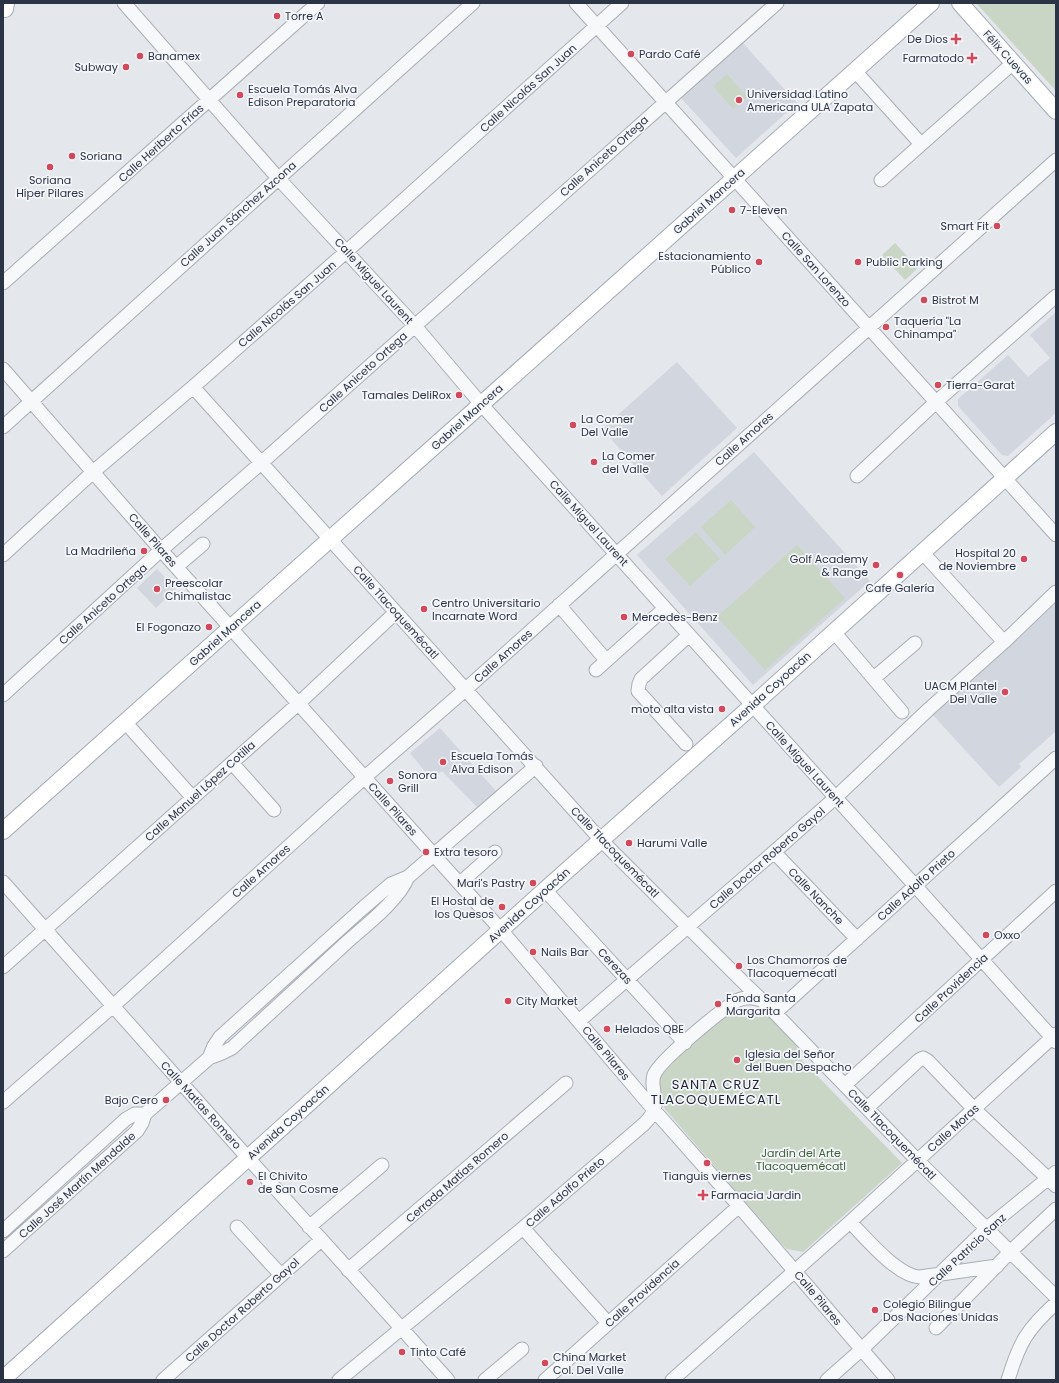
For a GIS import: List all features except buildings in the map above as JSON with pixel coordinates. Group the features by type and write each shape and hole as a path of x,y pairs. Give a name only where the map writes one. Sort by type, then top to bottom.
{"main road":[{"name":"Gabriel Mancera","path":"3,831 931,3"},
{"name":"Félix Cuevas","path":"960,3 1056,111"},
{"name":"Avenida Coyoacán","path":"3,1379 1056,432"}],"street":[{"name":"Calle Miguel Laurent","path":"124,3 278,178 415,326 481,404 835,798 1055,1037"},
{"name":"Calle Heriberto Frías","path":"3,283 318,3"},
{"name":"Calle Juan Sánchez Azcona","path":"3,426 473,3"},
{"name":"Calle San Lorenzo","path":"576,3 1056,535"},
{"name":"Calle Nicolás San Juan","path":"3,555 93,472 193,387 347,252 622,3"},
{"name":"Calle Aniceto Ortega","path":"3,695 161,550 261,463 777,3"},
{"path":"881,180 1013,63"},
{"path":"855,71 921,144"},
{"name":"Calle Amores","path":"3,1102 113,1006 365,777 466,689 1056,160"},
{"path":"857,476 936,402 1056,296"},
{"name":"Calle Pilares","path":"3,369 176,567 460,883 654,1110 795,1270 888,1380"},
{"name":"Calle Tlacoquemécatl","path":"193,387 602,840 687,927 744,992 761,1000 775,1013 917,1160 1056,1297"},
{"path":"176,567 203,544"},
{"path":"922,552 1004,642"},
{"name":"Calle Doctor Roberto Gayol","path":"579,1021 835,798 1056,592"},
{"path":"559,605 606,660"},
{"path":"596,670 665,608"},
{"name":"Calle Manuel López Cotilla","path":"3,967 299,704 396,613"},
{"path":"834,632 902,712"},
{"path":"686,744 638,691 638,687 641,679 689,635"},
{"path":"874,678 915,643"},
{"path":"125,722 193,798"},
{"name":"Calle Adolfo Prieto","path":"775,1013 1056,758"},
{"path":"232,763 274,810"},
{"name":"Calle José Martín Mendalde","path":"209,1058 220,1037 363,908 391,884 408,877 536,766"},
{"path":"460,883 495,852"},
{"name":"Calle Nanche","path":"774,852 857,939"},
{"name":"Calle José Martín Mendalde","path":"3,1251 137,1131 145,1114 209,1058 232,1048 319,968 399,894 408,877"},
{"name":"Calle Matías Romero","path":"3,882 309,1227 448,1380"},
{"name":"Cerezas","path":"545,890 685,1043"},
{"name":"Calle Providencia","path":"845,1085 1056,892"},
{"path":"363,908 372,919"},
{"path":"309,957 319,968"},
{"path":"654,1110 655,1104 652,1081 655,1074 666,1059 744,992"},
{"path":"245,1014 256,1026"},
{"name":"Calle Moras","path":"672,1380 1055,1037"},
{"path":"867,1108 923,1058 928,1061 974,1109 1054,1179"},
{"name":"Cerrada Matías Romero","path":"348,1270 566,1083"},
{"name":"Calle Adolfo Prieto","path":"338,1380 523,1228 644,1124 654,1110"},
{"name":"Calle José Martín Mendalde","path":"3,1230 126,1119 135,1114 145,1114"},
{"path":"309,1227 382,1165"},
{"name":"Calle Patricio Sanz","path":"827,1380 941,1274 987,1228 1054,1179"},
{"name":"Calle Providencia","path":"545,1380 739,1206"},
{"path":"936,1328 1010,1252 1056,1209"},
{"path":"850,1222 890,1262 903,1272 910,1275 920,1277 997,1266"},
{"path":"237,1227 281,1276"},
{"path":"523,1228 608,1323"},
{"name":"Calle Doctor Roberto Gayol","path":"163,1380 321,1240"},
{"path":"1008,1380 1022,1341 1042,1316 1056,1304"},
{"path":"485,1380 522,1349"}],"shaded area":[{"name":"Universidad Latino Americana ULA Zapata","path":"742,42 797,103 736,158 681,98"},
{"path":"1056,312 1056,413 1008,456 1002,455 958,406 958,399 1008,355 1028,377 1050,358 1030,335"},
{"path":"677,362 737,428 662,496 602,429"},
{"path":"754,452 870,581 753,685 637,555"},
{"name":"Preescolar Chimalistac","path":"157,569 176,589 156,608 137,588"},
{"name":"UACM Plantel Del Valle","path":"1056,600 1056,731 1019,764 1021,767 999,787 931,713"},
{"name":"Escuela Tomás Alva Edison","path":"440,728 496,791 477,807 442,771 431,779 410,753"}],"green space":[{"path":"976,3 1056,3 1056,91"},
{"path":"727,74 747,97 733,109 713,86"},
{"path":"895,243 918,268 905,280 882,255"},
{"path":"731,500 755,527 725,555 701,527"},
{"path":"696,532 720,559 690,586 665,559"},
{"path":"797,545 845,598 765,670 717,617"},
{"name":"Jardín del Arte Tlacoquemécatl","path":"733,1009 768,1012 797,1045 796,1054 902,1163 803,1252 787,1249 778,1240 665,1109 654,1084 684,1051"}],"place":[{"name":"Torre A","path":"277,16"},
{"name":"De Dios","path":"956,39"},
{"name":"Pardo Café","path":"631,54"},
{"name":"Banamex","path":"140,56"},
{"name":"Farmatodo","path":"972,58"},
{"name":"Subway","path":"126,67"},
{"name":"Escuela Tomás Alva Edison Preparatoria","path":"240,95"},
{"name":"Universidad Latino Americana ULA Zapata","path":"739,100"},
{"name":"Soriana","path":"72,156"},
{"name":"Soriana Híper Pilares","path":"50,167"},
{"name":"7-Eleven","path":"732,210"},
{"name":"Smart Fit","path":"997,226"},
{"name":"Estacionamiento Público","path":"759,262"},
{"name":"Public Parking","path":"858,262"},
{"name":"Bistrot M","path":"924,300"},
{"name":"Taquería \"La Chinampa\"","path":"886,327"},
{"name":"Tierra-Garat","path":"938,385"},
{"name":"Tamales DeliRox","path":"459,395"},
{"name":"La Comer Del Valle","path":"573,425"},
{"name":"La Comer del Valle","path":"594,462"},
{"name":"La Madrileña","path":"144,551"},
{"name":"Hospital 20 de Noviembre","path":"1024,559"},
{"name":"Golf Academy & Range","path":"876,565"},
{"name":"Cafe Galería","path":"900,575"},
{"name":"Preescolar Chimalistac","path":"157,589"},
{"name":"Centro Universitario Incarnate Word","path":"424,609"},
{"name":"Mercedes-Benz","path":"624,617"},
{"name":"El Fogonazo","path":"209,627"},
{"name":"UACM Plantel Del Valle","path":"1005,692"},
{"name":"moto alta vista","path":"722,709"},
{"name":"Escuela Tomás Alva Edison","path":"443,762"},
{"name":"Sonora Grill","path":"390,781"},
{"name":"Harumi Valle","path":"629,843"},
{"name":"Extra tesoro","path":"426,852"},
{"name":"Mari's Pastry","path":"533,883"},
{"name":"El Hostal de los Quesos","path":"502,907"},
{"name":"Oxxo","path":"986,935"},
{"name":"Nails Bar","path":"533,952"},
{"name":"Los Chamorros de Tlacoquemecatl","path":"739,966"},
{"name":"City Market","path":"508,1001"},
{"name":"Fonda Santa Margarita","path":"718,1004"},
{"name":"Helados QBE","path":"607,1029"},
{"name":"Iglesia del Señor del Buen Despacho","path":"737,1060"},
{"name":"Bajo Cero","path":"166,1100"},
{"name":"Tianguis viernes","path":"707,1163"},
{"name":"El Chivito de San Cosme","path":"250,1182"},
{"name":"Farmacia Jardin","path":"703,1195"},
{"name":"Colegio Bilingue Dos Naciones Unidas","path":"875,1310"},
{"name":"Tinto Café","path":"402,1352"},
{"name":"China Market Col. Del Valle","path":"545,1363"}],"district":[{"name":"SANTA CRUZ TLACOQUEMÉCATL","path":"716,1092"}]}
